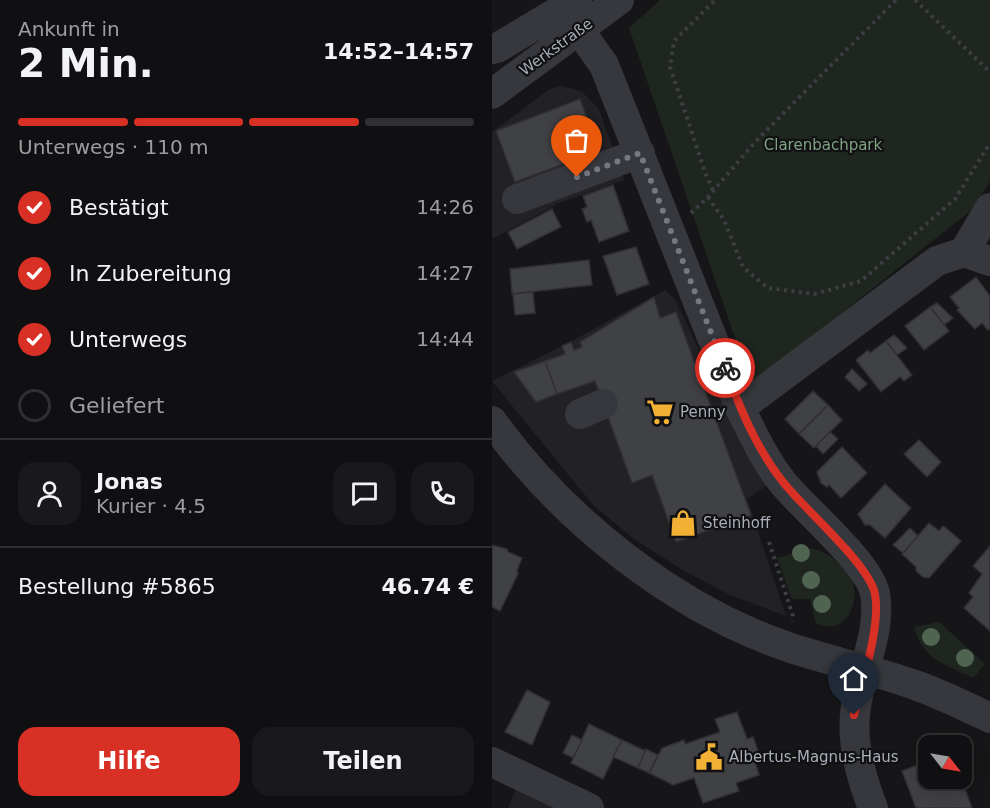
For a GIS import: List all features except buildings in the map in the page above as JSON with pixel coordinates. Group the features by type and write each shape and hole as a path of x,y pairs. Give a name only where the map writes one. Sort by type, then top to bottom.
{"street":[{"path":"492,48 497,48 577,0"},
{"name":"Werkstraße","path":"492,94 619,0"},
{"path":"579,30 604,64 740,408 760,449 783,482 864,571 875,593 876,620 854,715 858,755 873,808"},
{"path":"517,199 640,153"},
{"path":"740,408 937,261 977,257 990,208"},
{"path":"492,421 507,441 582,524 690,603 787,646 915,685 990,718"},
{"path":"492,762 590,808"}],"path":[{"path":"713,190 706,176 670,67 674,41 715,0"},
{"path":"669,224 688,216 708,197 756,141 896,0"},
{"path":"915,0 990,72"},
{"path":"708,197 724,220 743,267 768,288 814,294 861,281 955,199 990,143"},
{"path":"769,542 793,616 787,646"}],"shaded area":[{"path":"562,86 581,91 599,109 624,180 559,203 492,239 492,132 550,89"},
{"path":"665,290 675,299 744,446 770,483 747,499 786,616 730,595 684,571 634,539 593,505 492,381 572,341"},
{"path":"517,787 560,808 508,808"}],"green space":[{"name":"Clarenbachpark","path":"660,0 990,0 990,181 974,208 751,385 629,28"},
{"path":"811,548 837,561 852,580 854,596 851,611 842,623 835,626 816,624 810,599 792,599 777,558"},
{"path":"939,622 985,664 973,678 936,660 923,647 914,627"}],"way so far":[{"path":"577,177 640,153 725,368"}],"place":[{"name":"Penny","path":"660,412"},
{"name":"Steinhoff","path":"683,523"},
{"name":"Albertus-Magnus-Haus","path":"709,757"}],"route":[{"path":"725,368 740,408 760,449 783,482 864,571 875,593 876,620 854,715"}]}
